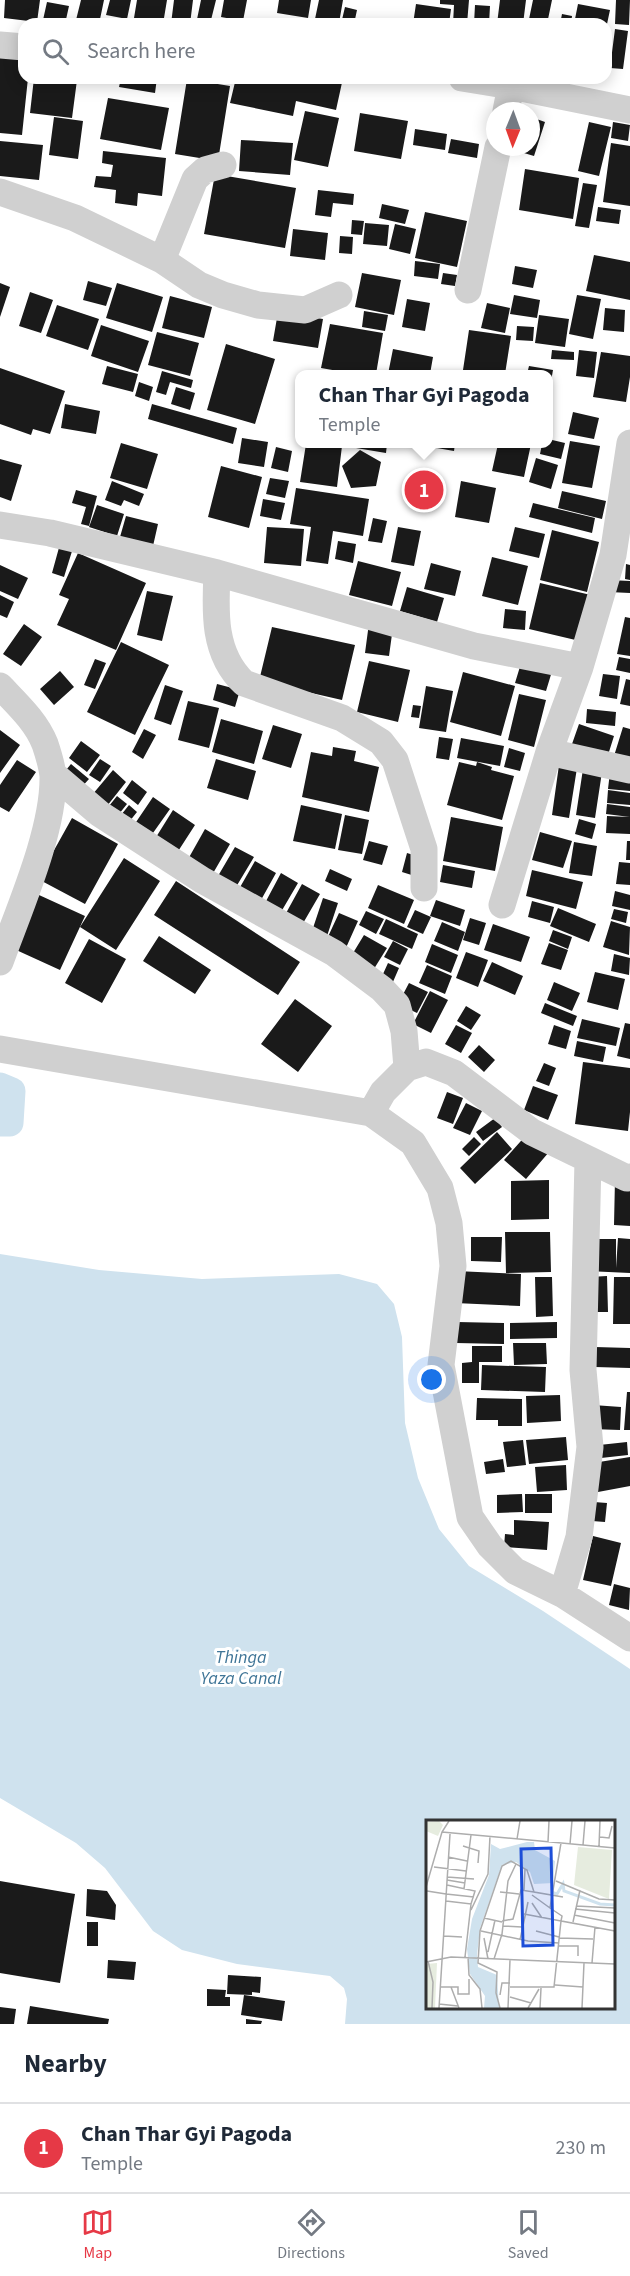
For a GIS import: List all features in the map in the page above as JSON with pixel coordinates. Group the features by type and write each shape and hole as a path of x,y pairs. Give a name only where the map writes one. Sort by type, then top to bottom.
{"street":[{"path":"0,45 18,46"},
{"path":"476,84 509,98 630,110"},
{"path":"468,290 496,156"},
{"path":"162,260 195,178 205,170 223,165"},
{"path":"0,192 75,218 162,260 199,285 223,296 258,305 305,310 339,295"},
{"path":"502,905 549,752 580,667 613,555 630,443"},
{"path":"0,525 50,533 217,573 474,646 580,667"},
{"path":"217,573 215,613 223,654 232,672 244,683 342,718 381,742 395,760 424,849 424,888"},
{"path":"0,686 28,716 39,734 53,774 49,810 37,858 0,962"},
{"path":"549,752 630,770"},
{"path":"53,774 100,814 202,880 334,953 382,989 397,1005 404,1031 408,1068"},
{"path":"0,1049 371,1113 413,1143 440,1188 449,1223 453,1266 441,1365 470,1517 490,1546 515,1571 562,1594 630,1638"},
{"path":"371,1113 383,1092 408,1068 426,1062 454,1073 532,1132 630,1178"},
{"path":"562,1594 579,1537 590,1446 583,1370 588,1160"}],"water":[{"name":"Thinga Yaza Canal","path":"0,1254 99,1270 202,1279 339,1274 377,1284 394,1304 402,1337 405,1423 418,1478 439,1529 469,1566 543,1611 630,1669 630,2024 345,2024 347,1999 344,1988 330,1976 237,1964 182,1950 153,1931 105,1868 76,1843 0,1798"}],"building":[{"path":"5,0 40,0 38,18 4,18"},
{"path":"81,0 104,0 100,18 76,18"},
{"path":"110,0 131,0 127,18 106,15"},
{"path":"137,0 167,0 164,18 134,18"},
{"path":"174,0 193,0 191,18 172,18"},
{"path":"201,0 216,0 212,18 197,18"},
{"path":"224,0 247,0 244,18 221,17"},
{"path":"279,0 311,0 308,18 277,13"},
{"path":"319,0 343,0 340,18 315,18"},
{"path":"440,0 469,0 468,18 453,18 454,5 440,4"},
{"path":"500,0 526,0 524,18 498,18"},
{"path":"533,0 552,0 548,18 529,18"},
{"path":"616,0 630,0 629,25 615,24"},
{"path":"47,2 69,6 66,18 43,18"},
{"path":"416,4 451,9 450,18 414,18"},
{"path":"578,4 610,10 608,18 575,18"},
{"path":"475,5 490,6 489,18 474,18"},
{"path":"345,7 357,10 355,18 342,18"},
{"path":"562,14 572,16 572,18 561,18"},
{"path":"615,29 628,31 623,69 612,68"},
{"path":"0,54 18,56 18,84 27,84 22,135 0,133"},
{"path":"33,84 76,84 72,118 30,113"},
{"path":"120,84 156,84 155,93 119,87"},
{"path":"186,84 230,86 218,161 175,154"},
{"path":"235,84 342,84 336,110 296,101 293,116 230,103"},
{"path":"108,98 169,108 161,150 100,139"},
{"path":"305,111 339,118 328,167 294,160"},
{"path":"360,113 408,121 401,159 354,151"},
{"path":"54,117 83,121 78,159 49,155"},
{"path":"540,120 545,122 540,137"},
{"path":"589,122 611,127 599,176 578,171"},
{"path":"613,122 630,125 628,141 611,138"},
{"path":"415,129 447,134 445,150 413,145"},
{"path":"451,139 479,144 477,158 448,153"},
{"path":"241,140 293,143 290,175 239,171"},
{"path":"0,141 43,145 39,180 0,176"},
{"path":"611,143 630,146 630,206 603,202"},
{"path":"103,151 166,158 162,196 138,193 137,206 115,203 116,190 94,187 96,176 111,177 113,165 102,163"},
{"path":"525,169 579,178 573,219 519,210"},
{"path":"215,174 296,188 285,248 204,234"},
{"path":"583,183 597,185 589,228 575,226"},
{"path":"318,190 354,194 353,205 333,203 331,217 315,215"},
{"path":"382,204 409,210 405,224 379,218"},
{"path":"598,207 621,210 619,224 596,221"},
{"path":"425,212 467,221 457,267 415,258"},
{"path":"352,220 364,221 362,235 351,234"},
{"path":"365,223 389,225 387,246 363,244"},
{"path":"395,224 416,229 410,254 389,249"},
{"path":"293,229 328,233 325,260 290,256"},
{"path":"340,236 353,237 352,254 339,253"},
{"path":"594,255 630,262 630,300 586,291"},
{"path":"415,261 440,264 438,279 414,276"},
{"path":"515,266 537,270 533,288 512,284"},
{"path":"362,273 401,280 394,315 355,307"},
{"path":"443,273 457,275 455,286 441,284"},
{"path":"88,281 112,288 106,306 83,300"},
{"path":"0,283 10,287 0,317"},
{"path":"117,283 163,297 152,332 106,318"},
{"path":"30,292 53,300 41,333 19,326"},
{"path":"514,295 540,300 537,318 510,314"},
{"path":"577,295 601,299 593,339 569,334"},
{"path":"170,296 212,307 204,338 162,328"},
{"path":"407,299 430,303 425,331 402,327"},
{"path":"487,303 510,308 505,333 481,328"},
{"path":"57,305 99,319 88,350 46,336"},
{"path":"605,308 625,310 624,332 603,330"},
{"path":"364,311 388,315 385,331 362,327"},
{"path":"278,312 323,319 318,348 273,341"},
{"path":"539,315 569,319 565,347 535,343"},
{"path":"330,324 383,333 377,370 321,368"},
{"path":"101,325 149,341 138,372 91,356"},
{"path":"517,326 534,327 533,341 516,340"},
{"path":"469,330 511,336 506,370 463,370"},
{"path":"157,332 199,343 190,376 148,365"},
{"path":"226,344 275,359 255,424 207,410"},
{"path":"393,349 433,357 431,370 389,370"},
{"path":"552,350 574,352 574,360 551,359"},
{"path":"579,350 597,352 594,378 576,376"},
{"path":"601,352 630,356 630,377 626,402 593,397"},
{"path":"107,366 138,374 133,392 102,384"},
{"path":"529,366 553,370 528,370"},
{"path":"0,368 65,391 50,434 33,429 31,435 0,424"},
{"path":"162,371 193,380 191,388 170,382 166,395 156,392"},
{"path":"139,382 153,387 149,401 135,396"},
{"path":"176,387 195,393 190,410 171,404"},
{"path":"65,404 100,411 96,434 61,428"},
{"path":"152,404 237,428 233,444 148,419"},
{"path":"573,412 599,418 594,439 568,434"},
{"path":"242,438 268,442 264,467 238,463"},
{"path":"553,440 565,443 561,459 540,454 541,448 553,448"},
{"path":"570,441 600,446 592,488 562,483"},
{"path":"121,443 158,454 147,489 110,478"},
{"path":"276,447 292,451 288,472 271,468"},
{"path":"305,448 342,448 337,487 300,482"},
{"path":"356,448 387,448 386,453"},
{"path":"437,448 454,448 454,451"},
{"path":"497,448 530,448 524,477 492,471"},
{"path":"360,450 381,462 376,486 351,488 342,466"},
{"path":"536,458 558,465 551,489 529,482"},
{"path":"0,459 22,465 11,501 0,497"},
{"path":"221,466 262,477 249,528 208,517"},
{"path":"270,478 289,481 285,498 266,494"},
{"path":"112,481 144,494 139,506 124,500 121,506 105,500"},
{"path":"461,481 496,488 489,523 455,517"},
{"path":"296,488 369,499 363,536 333,531 328,564 306,561 311,527 290,524"},
{"path":"76,490 97,496 89,526 81,524 86,507 72,503"},
{"path":"562,491 606,501 602,519 558,508"},
{"path":"263,499 285,503 281,520 260,516"},
{"path":"533,503 595,518 592,533 529,517"},
{"path":"97,505 124,514 117,536 89,527"},
{"path":"126,516 158,524 153,546 120,537"},
{"path":"373,518 387,521 382,543 368,541"},
{"path":"267,527 304,529 301,566 264,563"},
{"path":"398,527 421,531 414,566 391,562"},
{"path":"515,527 545,534 539,558 509,551"},
{"path":"552,530 599,542 587,592 540,580"},
{"path":"338,541 356,544 353,563 335,559"},
{"path":"60,544 73,548 64,577 52,573"},
{"path":"78,553 146,583 116,650 57,625 69,599 59,595"},
{"path":"492,557 528,566 518,605 482,596"},
{"path":"358,561 401,572 392,606 349,595"},
{"path":"431,563 461,571 455,596 424,589"},
{"path":"626,564 630,565 630,580 625,579"},
{"path":"0,565 28,578 18,599 0,591"},
{"path":"609,580 630,581 630,593 609,592"},
{"path":"540,583 595,596 584,642 529,629"},
{"path":"407,587 444,598 437,622 400,611"},
{"path":"147,591 173,596 162,641 137,635"},
{"path":"0,595 14,602 7,618 0,615"},
{"path":"505,609 526,611 525,630 503,628"},
{"path":"625,617 630,618 630,656 617,654"},
{"path":"369,623 393,627 389,656 365,653"},
{"path":"24,624 42,637 21,666 3,654"},
{"path":"272,627 355,645 342,700 259,681"},
{"path":"121,642 169,665 135,735 87,712"},
{"path":"619,657 630,659 630,673 616,670"},
{"path":"95,659 106,663 95,689 84,685"},
{"path":"522,660 553,668 546,691 515,683"},
{"path":"369,661 410,670 398,722 357,712"},
{"path":"60,671 74,687 54,705 40,689"},
{"path":"463,672 515,686 501,736 450,722"},
{"path":"603,674 620,676 617,699 599,696"},
{"path":"626,679 630,680 630,706 620,704"},
{"path":"217,684 240,690 235,707 213,700"},
{"path":"165,685 183,691 171,725 154,719"},
{"path":"426,686 453,691 446,732 419,728"},
{"path":"519,694 546,700 534,747 508,740"},
{"path":"188,701 219,708 209,748 178,740"},
{"path":"413,705 421,706 419,718 411,717"},
{"path":"587,709 616,712 615,726 586,723"},
{"path":"221,719 263,731 254,764 212,752"},
{"path":"579,724 614,736 608,755 572,744"},
{"path":"273,725 302,734 291,768 262,759"},
{"path":"623,727 630,729 630,761 614,756"},
{"path":"144,729 156,735 143,759 132,752"},
{"path":"0,730 20,745 0,773"},
{"path":"439,737 453,739 449,760 436,758"},
{"path":"461,738 504,746 500,766 457,758"},
{"path":"81,741 100,755 87,772 69,758"},
{"path":"333,747 356,751 354,761 379,767 369,812 302,797 311,752 332,756"},
{"path":"509,748 525,753 520,771 504,767"},
{"path":"100,759 111,766 100,782 89,775"},
{"path":"216,759 256,771 248,800 207,788"},
{"path":"17,760 36,772 9,812 0,807 0,785"},
{"path":"459,762 476,766 477,762 492,767 491,770 514,776 502,820 447,805"},
{"path":"71,764 89,779 79,790 61,776"},
{"path":"559,765 577,768 569,818 552,815"},
{"path":"583,769 602,772 595,818 576,815"},
{"path":"113,770 126,782 107,806 92,795"},
{"path":"610,772 630,774 630,791 608,789"},
{"path":"132,780 147,792 138,805 123,793"},
{"path":"608,790 630,793 630,805 607,803"},
{"path":"117,796 127,804 115,819 105,811"},
{"path":"153,797 170,809 148,840 132,828"},
{"path":"607,804 630,807 630,817 606,814"},
{"path":"129,805 137,812 125,827 117,820"},
{"path":"301,805 342,814 335,849 293,841"},
{"path":"173,810 195,825 175,856 153,842"},
{"path":"345,815 369,820 362,854 338,850"},
{"path":"607,816 630,817 630,834 606,833"},
{"path":"451,817 503,827 495,871 443,861"},
{"path":"72,818 118,844 85,904 38,879"},
{"path":"579,819 596,824 592,839 575,834"},
{"path":"205,829 230,844 212,875 187,861"},
{"path":"540,832 572,841 563,868 532,860"},
{"path":"369,841 388,846 382,865 363,860"},
{"path":"627,841 630,841 630,860 626,860"},
{"path":"574,842 597,846 592,876 569,873"},
{"path":"235,847 254,857 236,887 218,876"},
{"path":"407,853 423,858 418,877 402,872"},
{"path":"124,858 160,881 116,950 80,927"},
{"path":"255,861 276,873 261,900 239,889"},
{"path":"619,862 630,863 630,885 616,884"},
{"path":"443,865 475,871 472,888 440,882"},
{"path":"330,869 352,879 347,891 325,881"},
{"path":"532,870 583,882 576,909 526,896"},
{"path":"281,873 298,883 281,912 265,903"},
{"path":"176,881 300,962 278,995 154,915"},
{"path":"302,884 320,894 302,925 285,915"},
{"path":"378,885 414,900 404,924 368,908"},
{"path":"615,891 630,895 630,910 612,906"},
{"path":"39,895 85,916 60,970 14,949"},
{"path":"323,898 338,903 327,936 312,931"},
{"path":"436,900 465,910 460,926 430,916"},
{"path":"532,901 554,907 550,923 528,917"},
{"path":"558,908 596,924 589,942 550,926"},
{"path":"614,909 628,912 626,923 611,919"},
{"path":"415,910 431,917 423,934 407,927"},
{"path":"366,911 384,919 376,934 359,925"},
{"path":"339,913 358,921 345,950 326,941"},
{"path":"470,918 486,923 479,945 463,940"},
{"path":"386,919 418,934 412,949 379,934"},
{"path":"611,921 630,927 629,955 603,947"},
{"path":"442,922 465,932 458,951 434,941"},
{"path":"493,924 530,937 521,962 484,950"},
{"path":"553,930 572,937 568,949 549,941"},
{"path":"364,935 387,948 372,972 350,958"},
{"path":"159,936 211,970 195,994 143,961"},
{"path":"89,939 126,959 102,1003 65,983"},
{"path":"393,941 408,949 400,965 384,957"},
{"path":"549,943 568,950 561,970 541,964"},
{"path":"432,944 458,955 451,973 425,962"},
{"path":"466,952 488,960 478,987 456,978"},
{"path":"614,954 630,958 629,975 611,971"},
{"path":"492,962 523,976 515,995 483,981"},
{"path":"388,963 399,968 389,991 378,985"},
{"path":"427,965 452,976 445,994 419,983"},
{"path":"595,972 625,979 618,1010 587,1002"},
{"path":"554,982 580,993 572,1011 547,1000"},
{"path":"409,983 428,992 417,1013 398,1004"},
{"path":"430,991 448,1000 431,1033 413,1024"},
{"path":"295,999 332,1026 298,1072 261,1044"},
{"path":"545,1003 577,1016 573,1026 541,1013"},
{"path":"466,1006 481,1015 471,1030 457,1021"},
{"path":"582,1019 620,1028 616,1046 577,1038"},
{"path":"625,1023 630,1024 630,1059 617,1056"},
{"path":"456,1025 472,1033 461,1053 445,1044"},
{"path":"554,1025 571,1031 566,1049 548,1044"},
{"path":"577,1041 606,1047 603,1062 574,1056"},
{"path":"479,1045 495,1060 484,1072 468,1057"},
{"path":"583,1062 630,1068 628,1131 575,1124"},
{"path":"544,1063 556,1068 549,1086 536,1081"},
{"path":"533,1086 558,1095 548,1120 524,1110"},
{"path":"447,1092 463,1098 453,1124 437,1118"},
{"path":"466,1103 482,1111 470,1135 453,1128"},
{"path":"495,1118 502,1127 483,1141 476,1132"},
{"path":"497,1132 512,1149 475,1184 460,1168"},
{"path":"528,1133 549,1152 526,1179 504,1160"},
{"path":"474,1137 481,1144 469,1156 462,1149"},
{"path":"615,1179 630,1180 630,1226 614,1225"},
{"path":"549,1180 549,1219 511,1220 511,1181"},
{"path":"505,1232 550,1232 551,1272 506,1273"},
{"path":"471,1237 502,1237 501,1262 471,1261"},
{"path":"618,1238 630,1239 630,1273 587,1271 588,1239 616,1239 616,1268"},
{"path":"456,1271 521,1274 520,1306 455,1303"},
{"path":"607,1276 608,1312 590,1312 590,1277"},
{"path":"535,1277 552,1277 553,1316 536,1317"},
{"path":"614,1277 630,1277 630,1324 613,1324"},
{"path":"457,1322 504,1323 504,1344 456,1343"},
{"path":"557,1322 557,1338 510,1339 510,1323"},
{"path":"513,1343 546,1343 547,1364 514,1365"},
{"path":"472,1346 502,1346 502,1362 479,1362 479,1383 462,1383 462,1363 472,1362"},
{"path":"595,1347 630,1348 630,1368 595,1367"},
{"path":"482,1365 546,1367 545,1392 481,1390"},
{"path":"627,1392 630,1392 630,1430 624,1430"},
{"path":"560,1395 561,1421 527,1423 526,1396"},
{"path":"477,1398 522,1399 522,1426 498,1426 498,1420 476,1420"},
{"path":"593,1405 621,1407 620,1430 591,1429"},
{"path":"566,1437 568,1460 529,1464 526,1440"},
{"path":"523,1440 526,1465 507,1467 503,1442"},
{"path":"627,1442 628,1455 592,1459 590,1446"},
{"path":"630,1457 630,1486 598,1492 593,1463"},
{"path":"503,1459 505,1472 486,1474 484,1462"},
{"path":"566,1465 567,1490 537,1492 535,1467"},
{"path":"522,1494 523,1512 497,1513 497,1495"},
{"path":"525,1494 552,1494 552,1513 525,1513"},
{"path":"594,1502 607,1503 605,1522 592,1521"},
{"path":"514,1520 549,1522 547,1550 504,1547 505,1534 514,1535"},
{"path":"593,1536 621,1543 611,1586 583,1580"},
{"path":"614,1584 630,1588 629,1610 609,1605"},
{"path":"0,1881 75,1894 60,1983 0,1973"},
{"path":"87,1889 107,1891 116,1905 115,1920 86,1916"},
{"path":"87,1922 98,1922 98,1946 87,1946"},
{"path":"108,1960 136,1962 134,1980 107,1978"},
{"path":"228,1975 261,1977 260,1993 227,1994"},
{"path":"207,1989 226,1990 225,1997 230,1997 230,2006 207,2006"},
{"path":"244,1995 285,2001 282,2021 241,2015"},
{"path":"30,2006 109,2019 108,2024 27,2024"},
{"path":"0,2007 16,2009 14,2024 0,2024"},
{"path":"246,2019 262,2021 261,2024 246,2024"}],"waterway":[{"path":"0,1086 12,1091 10,1123 0,1123"}],"place":[{"name":"Chan Thar Gyi Pagoda","path":"424,490"}]}
